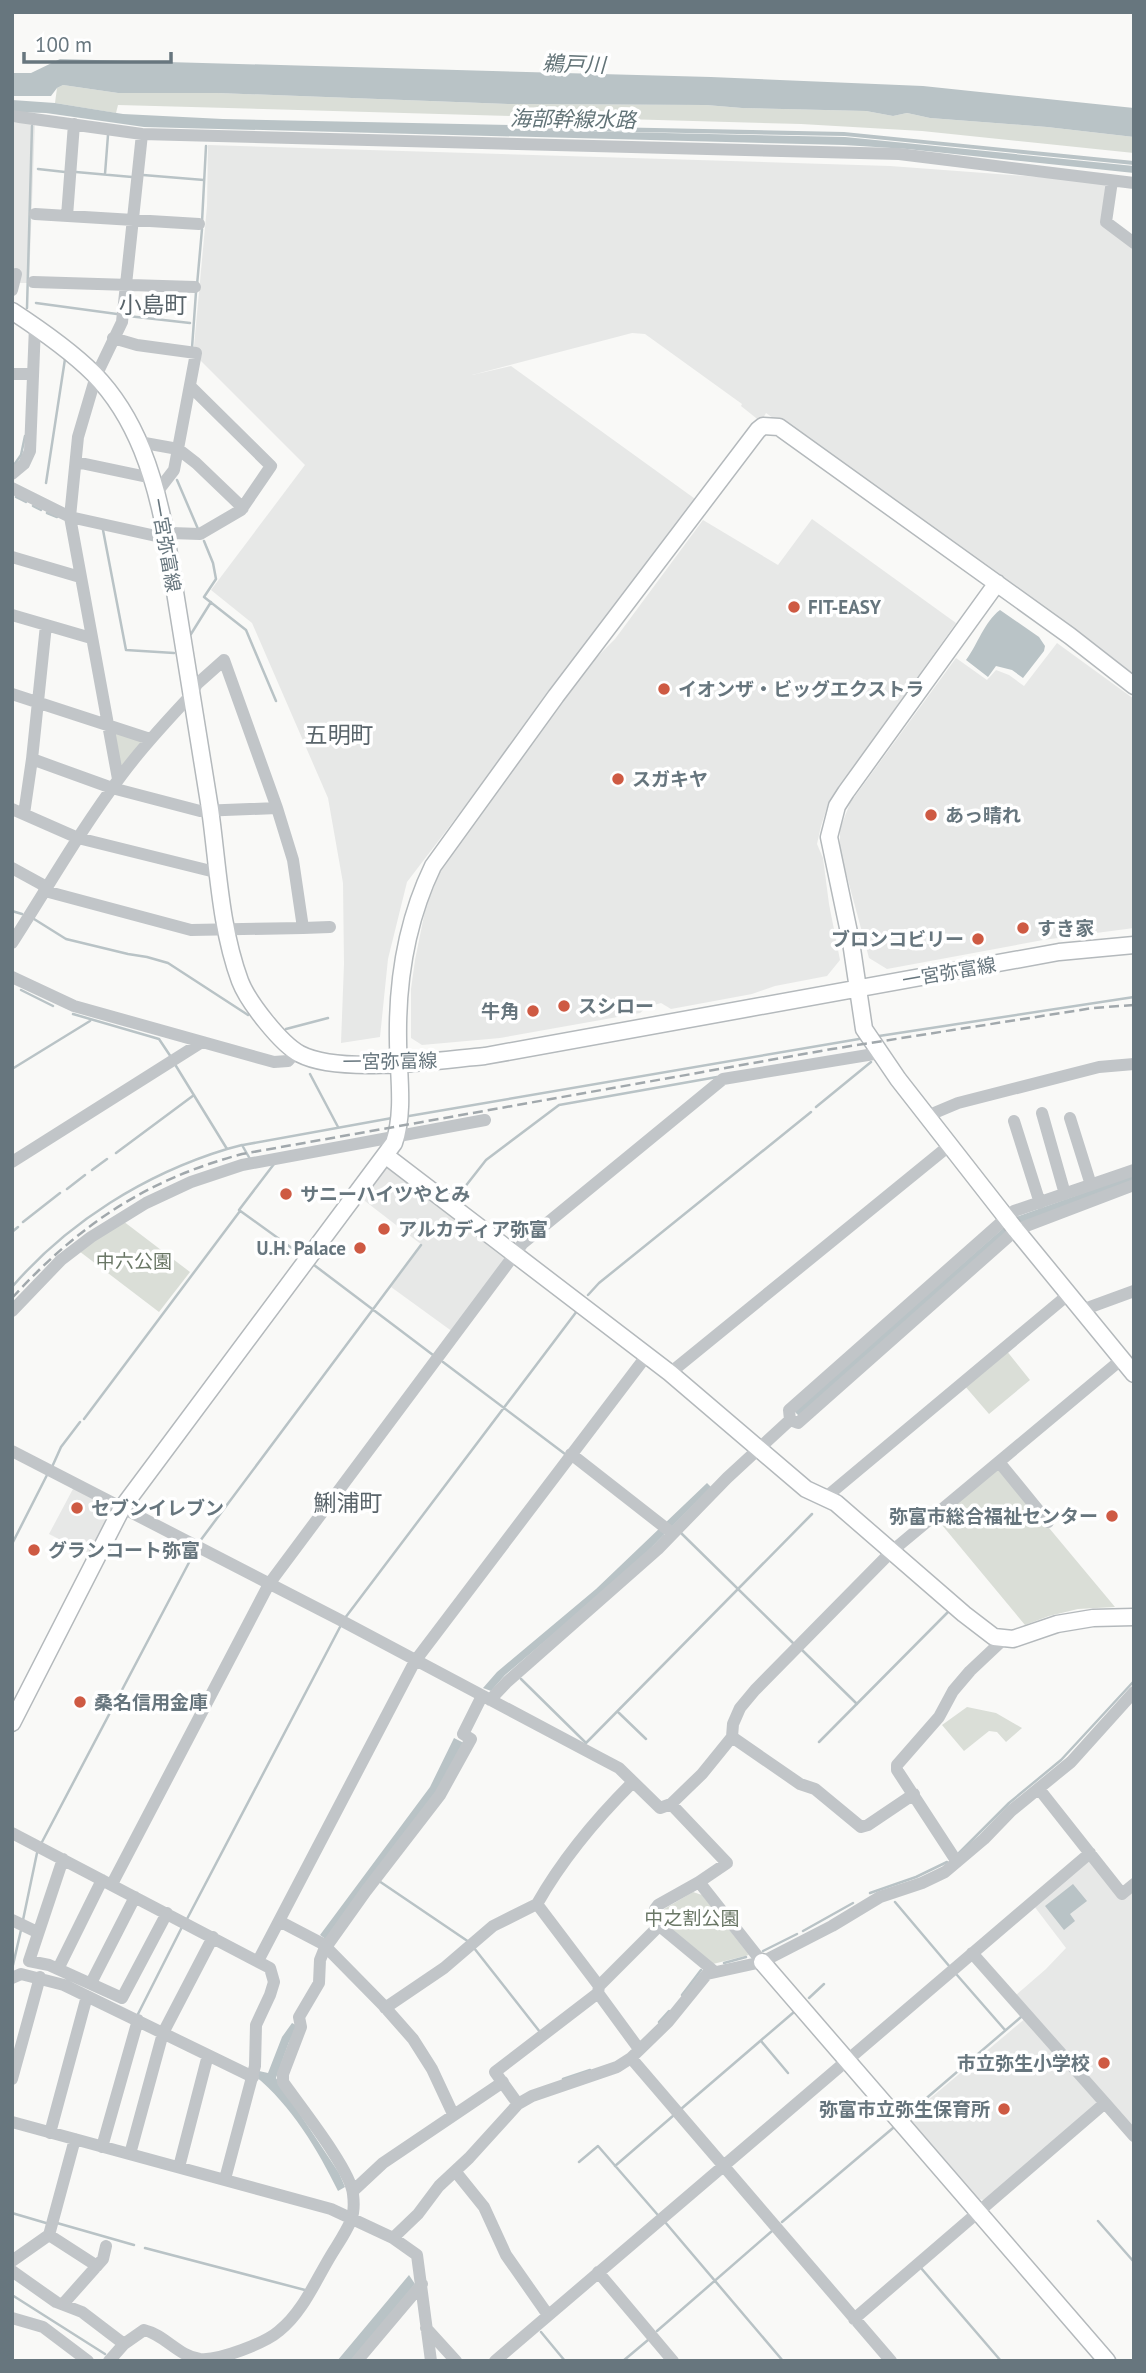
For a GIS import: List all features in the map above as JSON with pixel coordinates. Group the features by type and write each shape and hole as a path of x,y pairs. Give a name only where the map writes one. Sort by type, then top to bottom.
{"street":[{"path":"12,116 142,134 899,154 1134,183"},
{"path":"66,216 74,124"},
{"path":"115,784 70,517 78,437 96,376 122,322 142,134"},
{"path":"1112,181 1106,222 1134,243"},
{"path":"35,214 199,224"},
{"path":"12,290 16,274"},
{"path":"33,282 195,287"},
{"name":"一宮弥富線","path":"12,311 71,353 96,376 121,410 139,442 155,485 166,536 210,810 226,930 240,982 258,1013 296,1052 309,1058 343,1064 399,1063 485,1056 1059,953 1134,945"},
{"path":"12,474 24,464 30,451 35,326"},
{"path":"76,462 155,485 174,470 196,353 137,345 113,338"},
{"path":"12,374 33,374"},
{"path":"12,488 70,517 156,536 172,533 200,534 243,508 271,466 190,386"},
{"path":"12,1723 122,1508 385,1155 396,1136 401,979 413,916 421,889 432,866 556,696 758,430 771,425 779,427 997,583 1134,686"},
{"path":"139,442 178,449 243,508"},
{"path":"12,557 79,577"},
{"path":"997,583 837,806 829,837 851,942 864,1029 950,1145 1134,1374"},
{"path":"12,615 91,638"},
{"path":"46,625 32,759 18,811 78,838 219,873"},
{"path":"12,943 115,784 150,739 191,695 197,684 224,660 277,807 293,860 303,928"},
{"path":"12,694 150,739"},
{"path":"32,759 200,811 277,807"},
{"path":"12,868 43,885 45,891"},
{"path":"45,891 191,930 330,927"},
{"path":"12,977 74,1006 274,1062 288,1060 296,1052"},
{"path":"12,1162 202,1042"},
{"path":"58,1969 269,1584 523,1243 723,1079 880,1053"},
{"path":"927,1115 958,1103 1099,1067 1134,1065"},
{"path":"1042,1112 1065,1194"},
{"path":"1070,1118 1091,1185"},
{"path":"12,1311 61,1260 91,1237 146,1203 191,1182 242,1165 485,1120"},
{"path":"1014,1121 1040,1203"},
{"path":"670,1373 950,1145"},
{"path":"385,1155 670,1373 806,1489 827,1497 993,1637 1013,1639 1057,1624 1093,1618 1134,1616"},
{"path":"1012,1224 1014,1211 1134,1170"},
{"path":"109,2361 124,2344 144,2330 153,2332 187,2356 202,2360 245,2348 278,2333 292,2320 352,2218 353,2191 339,2160 283,2082 283,2074 301,2027 299,2017 319,1983 320,1960 326,1947 440,1795 471,1738 463,1734 486,1698 508,1682 658,1549 668,1530 790,1420 798,1423 1012,1224 1134,1185"},
{"path":"1082,1310 1134,1291"},
{"path":"827,1497 1069,1294"},
{"path":"258,1961 415,1661 647,1355"},
{"path":"12,1451 619,1768 660,1808 671,1804 702,1774 732,1737 733,1724 740,1708 755,1690 892,1551 1122,1360"},
{"path":"571,1454 668,1530"},
{"path":"999,1462 1048,1522"},
{"path":"957,1862 897,1770 897,1765 939,1717 953,1692 970,1671 1004,1639"},
{"path":"393,2238 518,2104 533,2096 617,2067 635,2054 668,2022 707,1974 762,1962 832,1926 880,1897 922,1883 945,1871 984,1839 1011,1811 1071,1762 1134,1692"},
{"path":"732,1737 800,1784 815,1789 861,1827 869,1825 914,1794"},
{"path":"385,2008 444,1968 493,1926 537,1904 564,1860 599,1817 632,1783"},
{"path":"1039,1789 1122,1894 1134,1884"},
{"path":"671,1804 727,1863 658,1905 655,1909 659,1926 715,1972"},
{"path":"12,1833 270,1968 274,1982 256,2025 253,2077 225,2179"},
{"path":"495,2361 1090,1853"},
{"path":"63,1859 29,1961 58,1969 138,2020 253,2077"},
{"path":"699,1882 762,1962 1107,2361"},
{"path":"50,2133 89,1989 135,1897"},
{"path":"537,1904 599,1989 635,2054 724,2166 891,2361"},
{"path":"12,1978 21,1974 40,1977 122,1998 167,1913"},
{"path":"12,1920 37,1933"},
{"path":"279,1921 326,1947 413,2039 432,2069 453,2114"},
{"path":"518,2104 495,2072 599,1989 659,1926"},
{"path":"130,2154 163,2033 213,1937"},
{"path":"972,1953 1134,2136"},
{"path":"12,2079 40,1977"},
{"path":"102,2147 138,2020"},
{"path":"178,2167 208,2055"},
{"path":"353,2191 383,2163 503,2082"},
{"path":"855,2319 1105,2103"},
{"path":"12,2122 331,2209 393,2238 417,2255 431,2361"},
{"path":"12,2261 49,2235 75,2140"},
{"path":"455,2171 484,2207 506,2255 548,2315"},
{"path":"49,2235 97,2266"},
{"path":"63,2304 103,2259 106,2246"},
{"path":"12,2271 63,2304 82,2312 124,2344"},
{"path":"598,2272 673,2361"},
{"path":"357,2361 422,2284"},
{"path":"12,2318 43,2327 88,2361"},
{"path":"426,2328 456,2361"}],"shaded area":[{"path":"60,59 711,77 923,86 1134,108 1134,137 930,118 907,113 893,116 866,111 706,105 508,104 218,93 118,93 63,85 51,96 12,96 12,73 31,73"},
{"path":"12,100 55,103 123,114 223,119 844,132 1134,161 1134,165 845,136 531,130 845,137 1134,166 1134,173 844,145 144,127 46,113 12,112"},
{"path":"12,123 35,123 29,283 12,283"},
{"path":"208,145 890,166 1106,182 1101,225 1134,249 1134,677 766,413 761,422 741,406 742,404 645,334 632,333 472,375 511,366 698,501 407,882 388,959 380,1037 341,1043 343,883 328,798 252,623 211,590 305,465 201,361 194,346 207,206"},
{"path":"812,519 956,623 829,801 817,844 823,858 840,960 827,976 671,1009 661,1003 647,1007 640,1013 500,1038 422,1045 411,1038 411,989 415,960 426,906 443,865 587,667 615,639 703,520 778,565"},
{"path":"1000,610 1039,637 1045,646 1023,678 1012,670 996,666 988,677 966,660 994,615"},
{"path":"1057,643 1134,699 1134,928 1043,940 887,969 869,958 842,858 840,829 850,803 956,658 987,680 996,670 1009,675 1024,686"},
{"path":"384,1168 391,1168 507,1255 453,1332 391,1287 422,1245 361,1198"},
{"path":"1134,1175 1134,1182 1020,1223 799,1416 794,1411 1016,1217"},
{"path":"707,1483 711,1487 629,1570 505,1675 491,1691 483,1688 497,1672 596,1589"},
{"path":"74,1487 115,1511 92,1556 49,1534"},
{"path":"454,1738 464,1743 437,1793 327,1940 320,1935 430,1787"},
{"name":"市立弥生小学校","path":"1086,1861 1091,1861 1121,1899 1134,1889 1134,2131 1016,1995 1066,1948 1034,1906"},
{"path":"1073,1884 1087,1901 1070,1914 1075,1921 1064,1930 1045,1906"},
{"name":"弥富市立弥生保育所","path":"1027,2017 1099,2102 984,2200 977,2199 908,2117"},
{"path":"292,2023 298,2026 276,2078 339,2173 345,2187 338,2191 322,2160 292,2114 255,2076 259,2071 268,2073 282,2037"},
{"path":"409,2275 415,2284 351,2361 337,2361"}],"green space":[{"path":"63,85 118,93 218,93 508,104 706,105 866,111 893,116 907,113 930,118 1134,137 1134,153 922,131 801,124 118,105 116,113 55,103 57,88"},
{"path":"115,731 140,739 142,743 119,769"},
{"name":"中六公園","path":"123,1221 190,1272 159,1312 79,1251"},
{"path":"1006,1350 1030,1380 989,1414 964,1385"},
{"path":"999,1468 1115,1607 1078,1609 1025,1625 937,1519"},
{"path":"967,1707 996,1713 1022,1728 1006,1742 997,1732 989,1731 964,1751 942,1725"},
{"name":"中之割公園","path":"693,1892 702,1895 749,1955 713,1964 668,1928 663,1920 664,1909"}],"waterway":[{"path":"27,308 32,126"},
{"path":"105,174 108,135"},
{"path":"202,222 206,146"},
{"path":"38,169 65,172"},
{"path":"76,172 132,177"},
{"path":"143,175 204,180"},
{"path":"197,285 202,229"},
{"path":"192,348 196,292"},
{"path":"36,303 117,314"},
{"path":"128,316 190,323"},
{"path":"46,483 65,359"},
{"path":"14,465 21,455 25,436"},
{"path":"177,480 198,529"},
{"path":"16,497 26,502"},
{"path":"33,506 41,510"},
{"path":"47,513 57,517"},
{"path":"103,530 126,650 174,653"},
{"path":"204,541 216,579 204,597 246,630 276,701"},
{"path":"191,634 211,602"},
{"path":"12,911 22,914"},
{"path":"34,919 66,939 168,963 248,1015"},
{"path":"21,990 53,1006"},
{"path":"879,1036 1134,997"},
{"path":"73,1014 159,1039 171,1057"},
{"path":"286,1029 328,1018"},
{"path":"12,1069 90,1021"},
{"path":"409,1116 859,1039"},
{"path":"816,1107 871,1062"},
{"path":"176,1066 227,1149 242,1145 250,1159"},
{"path":"310,1074 338,1127"},
{"path":"457,1197 486,1160 559,1105 717,1077"},
{"path":"116,1153 194,1095"},
{"path":"588,1295 599,1283 811,1112"},
{"path":"243,1145 392,1118"},
{"path":"12,1287 58,1242 110,1203 167,1172 227,1149"},
{"path":"92,1170 107,1159"},
{"path":"274,1164 239,1210 300,1254"},
{"path":"67,1189 85,1175"},
{"path":"23,1222 60,1193"},
{"path":"84,1419 240,1211"},
{"path":"12,1232 18,1227"},
{"path":"200,1541 421,1245"},
{"path":"314,1265 433,1355"},
{"path":"345,1618 577,1311"},
{"path":"443,1362 565,1454"},
{"path":"52,1467 61,1447 80,1422"},
{"path":"12,1544 47,1475"},
{"path":"521,1679 586,1743 812,1514"},
{"path":"681,1533 793,1643"},
{"path":"42,1842 194,1553"},
{"path":"819,1742 948,1612"},
{"path":"187,1919 340,1627"},
{"path":"802,1650 857,1704"},
{"path":"959,1853 1009,1803 1061,1760 1134,1681"},
{"path":"618,1712 646,1739"},
{"path":"23,1920 37,1853"},
{"path":"870,1893 916,1877 947,1862"},
{"path":"379,1881 469,1942"},
{"path":"895,1902 950,1967"},
{"path":"803,1931 853,1903"},
{"path":"138,2014 182,1927"},
{"path":"13,1965 21,1930"},
{"path":"763,1951 797,1934"},
{"path":"474,1948 540,2032"},
{"path":"724,1963 746,1957"},
{"path":"682,1995 701,1970"},
{"path":"957,1975 1005,2030"},
{"path":"809,1998 824,1984"},
{"path":"659,2022 669,2011"},
{"path":"681,2109 794,2012"},
{"path":"908,2114 1021,2017"},
{"path":"761,2041 788,2073"},
{"path":"563,2079 590,2070"},
{"path":"615,2166 674,2115"},
{"path":"782,2222 893,2128"},
{"path":"579,2162 598,2146 657,2214"},
{"path":"12,2213 46,2223"},
{"path":"1098,2221 1134,2262"},
{"path":"665,2222 783,2361"},
{"path":"57,2223 134,2245"},
{"path":"657,2331 772,2231"},
{"path":"145,2248 305,2290"},
{"path":"921,2268 1001,2361"},
{"path":"12,2295 105,2354"},
{"path":"541,2332 565,2361"},
{"path":"623,2361 648,2340"}],"railway":[{"path":"12,1298 63,1248 116,1208 175,1177 242,1154 832,1049 1093,1008 1134,1005"}],"place":[{"name":"FIT-EASY","path":"794,607"},
{"name":"イオンザ・ビッグエクストラ","path":"664,689"},
{"name":"スガキヤ","path":"618,779"},
{"name":"あっ晴れ","path":"931,815"},
{"name":"すき家","path":"1023,928"},
{"name":"ブロンコビリー","path":"978,939"},
{"name":"スシロー","path":"564,1006"},
{"name":"牛角","path":"533,1011"},
{"name":"サニーハイツやとみ","path":"286,1194"},
{"name":"アルカディア弥富","path":"384,1229"},
{"name":"U.H. Palace","path":"360,1248"},
{"name":"セブンイレブン","path":"77,1508"},
{"name":"弥富市総合福祉センター","path":"1112,1516"},
{"name":"グランコート弥富","path":"34,1550"},
{"name":"桑名信用金庫","path":"80,1702"},
{"name":"市立弥生小学校","path":"1104,2063"},
{"name":"弥富市立弥生保育所","path":"1004,2109"}],"district":[{"name":"小島町","path":"153,304"},
{"name":"五明町","path":"339,734"},
{"name":"鯏浦町","path":"348,1502"}],"water label":[{"name":"鵜戸川","path":"574,64"},
{"name":"海部幹線水路","path":"573,119"}]}
